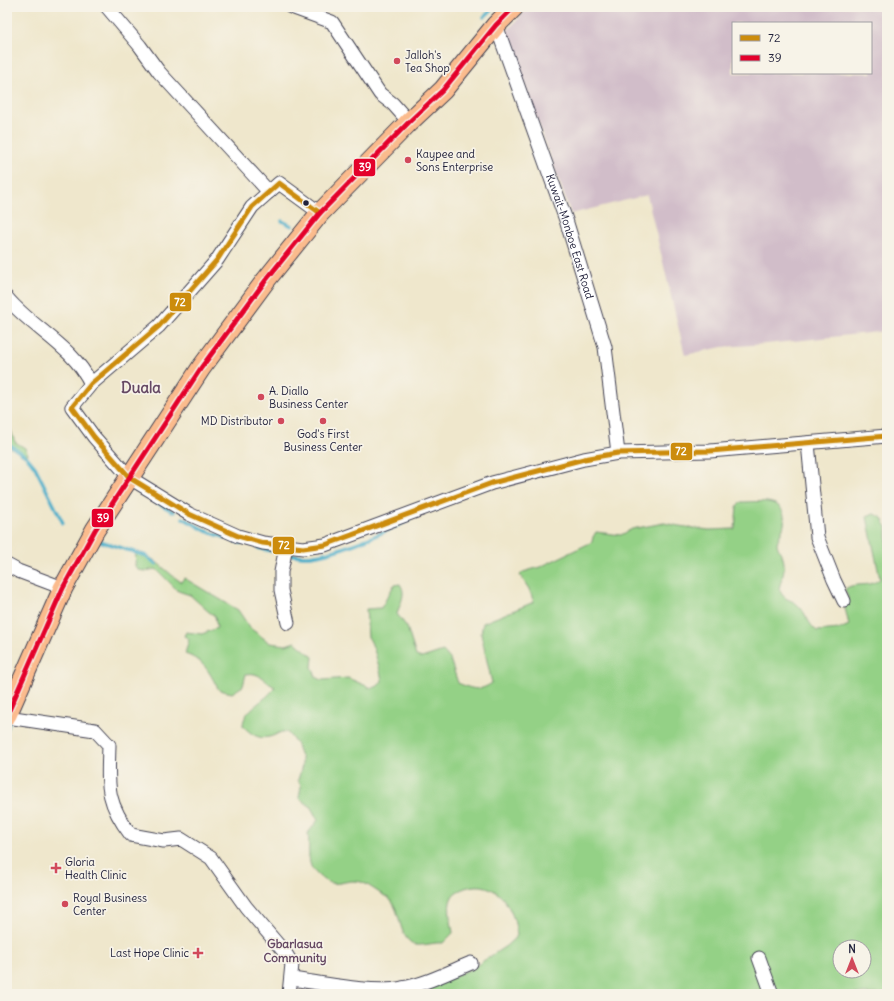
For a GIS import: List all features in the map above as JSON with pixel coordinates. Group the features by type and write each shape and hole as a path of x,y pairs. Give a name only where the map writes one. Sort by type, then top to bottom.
{"highway":[{"path":"7,716 63,588 95,530 201,368 266,280 320,214 409,122 443,90 496,25 514,7"}],"street":[{"path":"107,7 140,46 159,72 268,192"},
{"path":"290,7 332,22 380,94 393,104 409,122"},
{"name":"Kuwait-Monboe East Road","path":"496,25 564,213 605,347 618,453"},
{"path":"320,214 279,183 252,207 217,260 159,326 91,384 72,407 94,437 130,478 189,514 238,536 286,547 303,548 325,545 492,483 584,459 618,453 710,451 887,436"},
{"path":"7,298 14,307 76,361 86,373 91,384"},
{"path":"808,443 817,537 844,601"},
{"path":"286,547 281,572 281,590 288,623"},
{"path":"7,565 63,588"},
{"path":"7,716 95,730 109,745 109,794 118,818 131,835 164,840 181,839 211,858 246,908 286,954 292,964 292,979 289,994"},
{"path":"759,958 772,994"},
{"path":"292,979 373,989 401,989 432,980 471,963"}],"shaded area":[{"path":"529,7 887,7 887,331 766,344 722,347 685,355 647,195 571,214 506,32"}],"green space":[{"path":"7,427 10,428 15,442 25,448 28,454 25,457 7,445"},
{"path":"741,502 771,503 782,509 784,525 777,543 783,558 784,566 779,588 785,597 799,606 817,631 840,629 849,625 845,608 848,598 845,589 853,585 871,584 880,579 867,517 874,514 881,517 887,527 887,994 427,994 434,984 471,969 506,946 517,936 513,916 508,906 495,891 486,887 476,886 465,888 456,892 451,899 450,911 453,933 443,943 416,945 409,941 405,936 395,907 385,896 361,882 348,881 333,883 327,882 321,878 314,871 310,863 308,833 318,820 310,806 299,798 301,786 298,780 302,766 302,759 296,743 287,732 281,732 266,738 254,735 243,726 247,714 275,687 258,675 251,673 246,674 243,686 232,693 219,690 206,668 198,660 185,654 189,639 184,636 186,632 202,634 217,628 215,616 190,595 178,591 156,569 145,571 138,570 135,566 136,551 149,557 181,582 184,578 238,610 250,628 270,643 286,645 295,642 313,657 312,667 316,677 322,680 348,678 371,688 378,686 382,681 374,651 368,637 366,609 381,608 394,585 400,584 403,595 397,614 407,627 416,656 422,658 443,651 450,659 458,683 471,688 479,689 492,683 481,634 483,623 534,602 529,589 520,575 523,572 540,567 592,542 596,532 621,535 632,529 664,523 709,530 735,529 737,507"}],"waterway":[{"path":"484,17 495,7"},
{"path":"282,221 292,226"},
{"path":"7,443 27,457 35,467 63,523"},
{"path":"140,493 174,512"},
{"path":"183,518 206,531 241,543"},
{"path":"288,554 299,556 317,555 344,548 387,531 409,520"},
{"path":"100,541 146,556 156,564"},
{"path":"258,548 281,553"},
{"path":"7,729 10,720"}],"transit line":[{"name":"39","path":"7,715 63,588 95,530 201,368 266,280 320,213 409,122 443,90 496,25 514,7"},
{"name":"72","path":"320,213 279,183 252,207 217,260 159,326 91,384 72,407 94,437 130,478 189,514 238,536 263,543 303,548 325,545 492,483 584,459 618,453 710,451 887,436"}],"place":[{"name":"Jalloh's Tea Shop","path":"397,61"},
{"name":"Kaypee and Sons Enterprise","path":"408,160"},
{"name":"A. Diallo Business Center","path":"261,397"},
{"name":"MD Distributor","path":"281,421"},
{"name":"God's First Business Center","path":"323,421"},
{"name":"Gloria Health Clinic","path":"56,868"},
{"name":"Royal Business Center","path":"65,904"},
{"name":"Last Hope Clinic","path":"198,953"}],"district":[{"name":"Duala","path":"141,388"},
{"name":"Gbarlasua Community","path":"295,951"}]}
